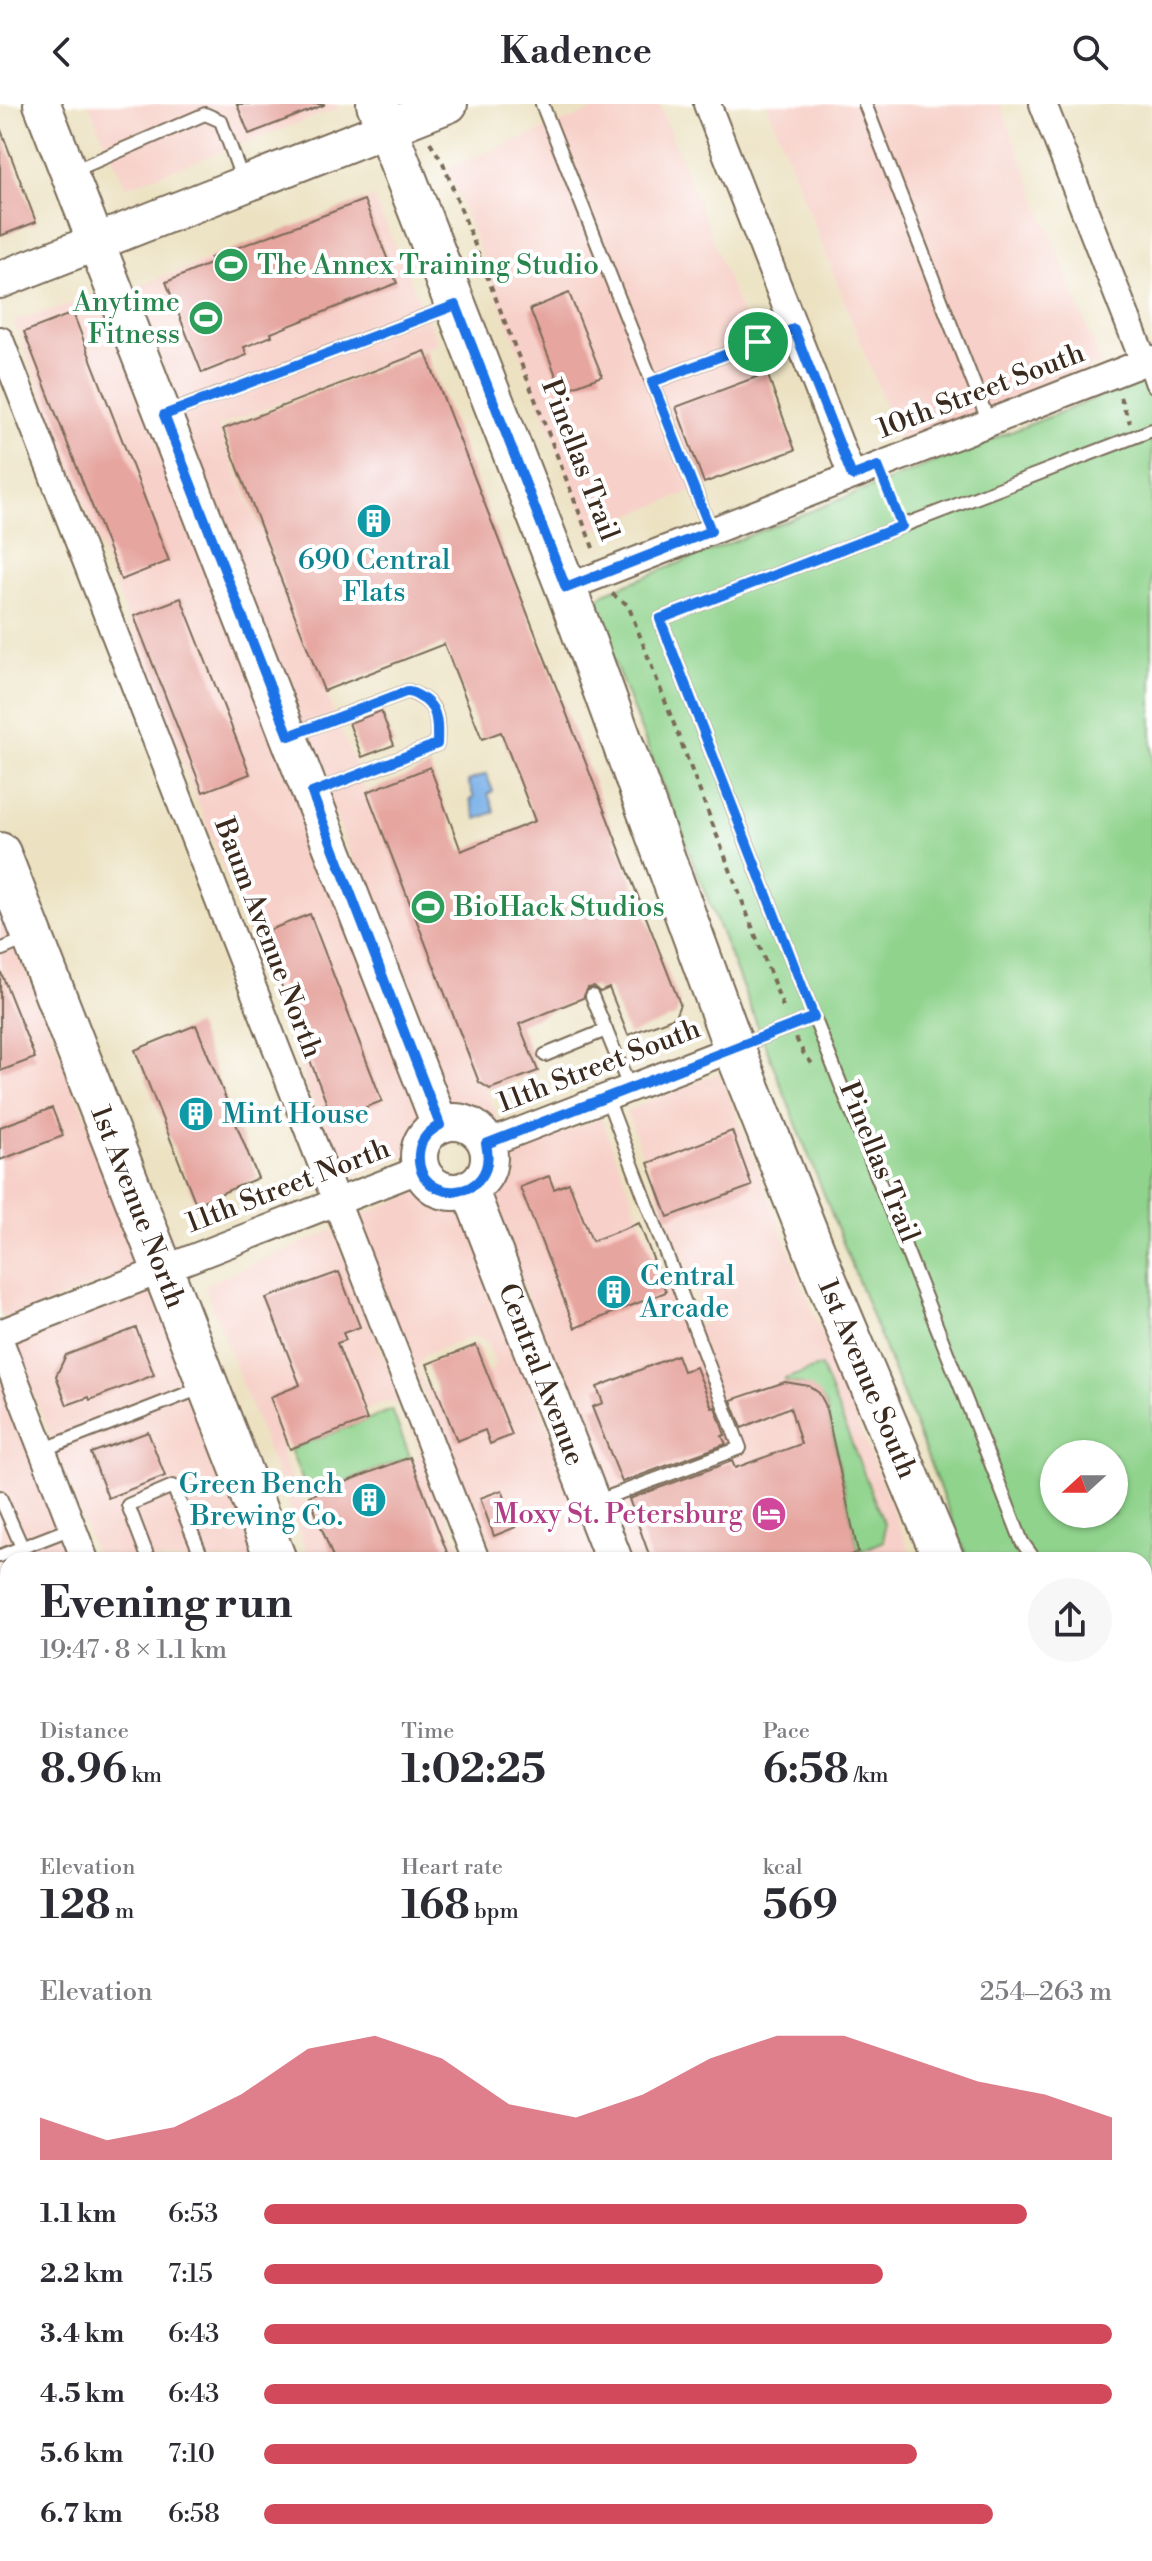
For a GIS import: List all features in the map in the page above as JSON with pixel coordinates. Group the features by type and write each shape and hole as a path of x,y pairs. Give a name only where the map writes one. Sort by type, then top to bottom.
{"main road":[{"name":"1st Avenue South","path":"382,116 566,588 734,1048 855,1351 941,1552"},
{"name":"1st Avenue North","path":"0,853 16,943 163,1270 273,1552"}],"street":[{"path":"42,104 440,1125"},
{"path":"0,280 244,184 382,116 449,104"},
{"path":"707,104 852,476"},
{"path":"1043,104 1149,369"},
{"name":"Baum Avenue North","path":"0,340 473,1552"},
{"name":"10th Street South","path":"566,588 989,423 1149,369"},
{"name":"11th Street South","path":"486,1144 734,1048"},
{"path":"461,1122 471,1126 486,1144 489,1154 484,1174 469,1188 458,1192 435,1187 421,1169 419,1158 423,1139 440,1125 461,1122"},
{"name":"11th Street North","path":"1,1347 163,1270 421,1169"},
{"name":"Central Avenue","path":"469,1188 611,1552"},
{"path":"1,1347 82,1552"}],"lane":[{"path":"542,104 711,531"},
{"path":"865,104 989,423"},
{"path":"69,173 205,114 221,121 244,184"},
{"path":"164,415 456,305"},
{"path":"652,382 794,329"},
{"path":"1029,1552 1022,1542 814,1017 660,619 1152,430"},
{"path":"289,736 408,691 426,698 438,718 437,744 312,793"},
{"path":"592,996 606,1030 618,1093 740,1448 592,1503"},
{"path":"734,1048 814,1017"},
{"path":"545,1055 606,1030"},
{"path":"42,1450 208,1385"},
{"path":"146,1552 128,1505 173,1486 200,1552"},
{"path":"0,1497 22,1547"},
{"path":"10,1552 72,1528"}],"path":[{"name":"Pinellas Trail","path":"443,163 611,594 628,605 791,1026 804,1054 820,1073"},
{"path":"1120,395 1136,437"},
{"path":"878,466 902,526"}],"shaded area":[{"path":"88,104 338,104 339,108 126,187"},
{"path":"609,104 659,104 796,451 590,531 447,168"},
{"path":"767,104 1000,104 1101,364 900,443"},
{"path":"373,197 439,344 218,426 501,1127 495,1130 480,1116 465,1111 449,1112 133,288"},
{"path":"100,295 426,1121 413,1135 406,1155 343,1181 14,321"},
{"path":"0,907 147,1264 5,1320 0,1307"},
{"path":"720,1073 910,1552 627,1552 486,1192 508,1156 601,1118 684,1330 707,1322 626,1111"},
{"path":"421,1191 439,1201 462,1206 597,1552 487,1552 354,1218","holes":["473,1336 486,1341 495,1363 488,1376 439,1394 426,1389 417,1368 424,1355"]},
{"path":"334,1230 461,1552 307,1552 204,1285","holes":["388,1401 401,1406 420,1453 413,1465 312,1505 299,1500 281,1453 287,1441"]},
{"path":"155,1284 260,1552 95,1552 13,1340"},
{"path":"0,1376 68,1552 0,1552"}],"green space":[{"path":"1152,376 1152,1552 965,1552 595,613 597,602 604,593"},
{"path":"821,1366 884,1524 884,1541 858,1552 826,1406 809,1388 785,1382 785,1379"},
{"path":"392,1410 410,1457 309,1496 290,1449"}],"water":[{"path":"486,774 493,791 488,794 495,812 477,819 470,800 474,798 468,781"}],"building":[{"path":"237,104 324,104 324,105 249,134"},
{"path":"0,131 36,222 0,236"},
{"path":"364,200 397,283 271,333 272,336 244,347 247,355 202,373 166,282 212,263 210,258"},
{"path":"569,293 602,376 562,391 530,309"},
{"path":"73,313 169,561 121,580 24,332"},
{"path":"425,351 680,1004 675,1017 628,1035 609,988 600,992 594,987 588,988 583,998 519,1024 538,1071 490,1089 479,1082 367,792 430,767 461,851 535,821 501,732 482,739 444,644 324,691 223,429"},
{"path":"767,373 795,450 704,483 676,407"},
{"path":"181,598 250,774 203,792 134,616"},
{"path":"381,711 394,745 362,757 349,723"},
{"path":"310,914 382,1101 333,1120 259,934"},
{"path":"0,970 35,1058 0,1071"},
{"name":"Mint House","path":"196,1025 258,1178 196,1204 135,1050"},
{"path":"52,1108 63,1136 0,1160 0,1127"},
{"path":"732,1131 752,1186 668,1217 648,1163"},
{"path":"549,1176 554,1189 569,1183 592,1241 639,1223 666,1292 575,1328 520,1187"},
{"path":"339,1272 360,1327 343,1333 346,1340 337,1343 367,1420 290,1449 270,1397 300,1385 266,1298"},
{"path":"136,1328 154,1375 90,1400 89,1397 67,1405 56,1376 66,1355"},
{"path":"476,1345 512,1435 490,1444 485,1430 457,1441 427,1364"},
{"path":"677,1355 683,1371 696,1367 712,1408 715,1407 726,1444 622,1482 592,1407 603,1403 597,1387"},
{"path":"785,1382 809,1386 819,1393 825,1404 858,1552 648,1552 629,1499 732,1461 735,1468 801,1444 790,1407 742,1428 731,1400"},
{"path":"148,1432 165,1476 108,1498 91,1453"},
{"name":"Green Bench Brewing Co.","path":"410,1457 447,1552 331,1552 309,1496"},
{"path":"502,1490 516,1527 494,1536 480,1498"}],"place":[{"name":"The Annex Training Studio","path":"231,265"},
{"name":"Anytime Fitness","path":"206,318"},
{"name":"690 Central Flats","path":"374,521"},
{"name":"BioHack Studios","path":"428,907"},
{"name":"Mint House","path":"196,1114"},
{"name":"Central Arcade","path":"614,1292"},
{"name":"Green Bench Brewing Co.","path":"369,1500"},
{"name":"Moxy St. Petersburg","path":"769,1514"}],"route":[{"path":"456,305 566,588 711,531 652,382 758,342 794,329 852,476 878,466 902,526 660,619 814,1017 486,1144 488,1165 478,1182 458,1192 435,1187 421,1169 419,1158 423,1139 440,1125 312,793 437,744 438,718 426,698 408,691 289,736 164,415 456,305"}]}
